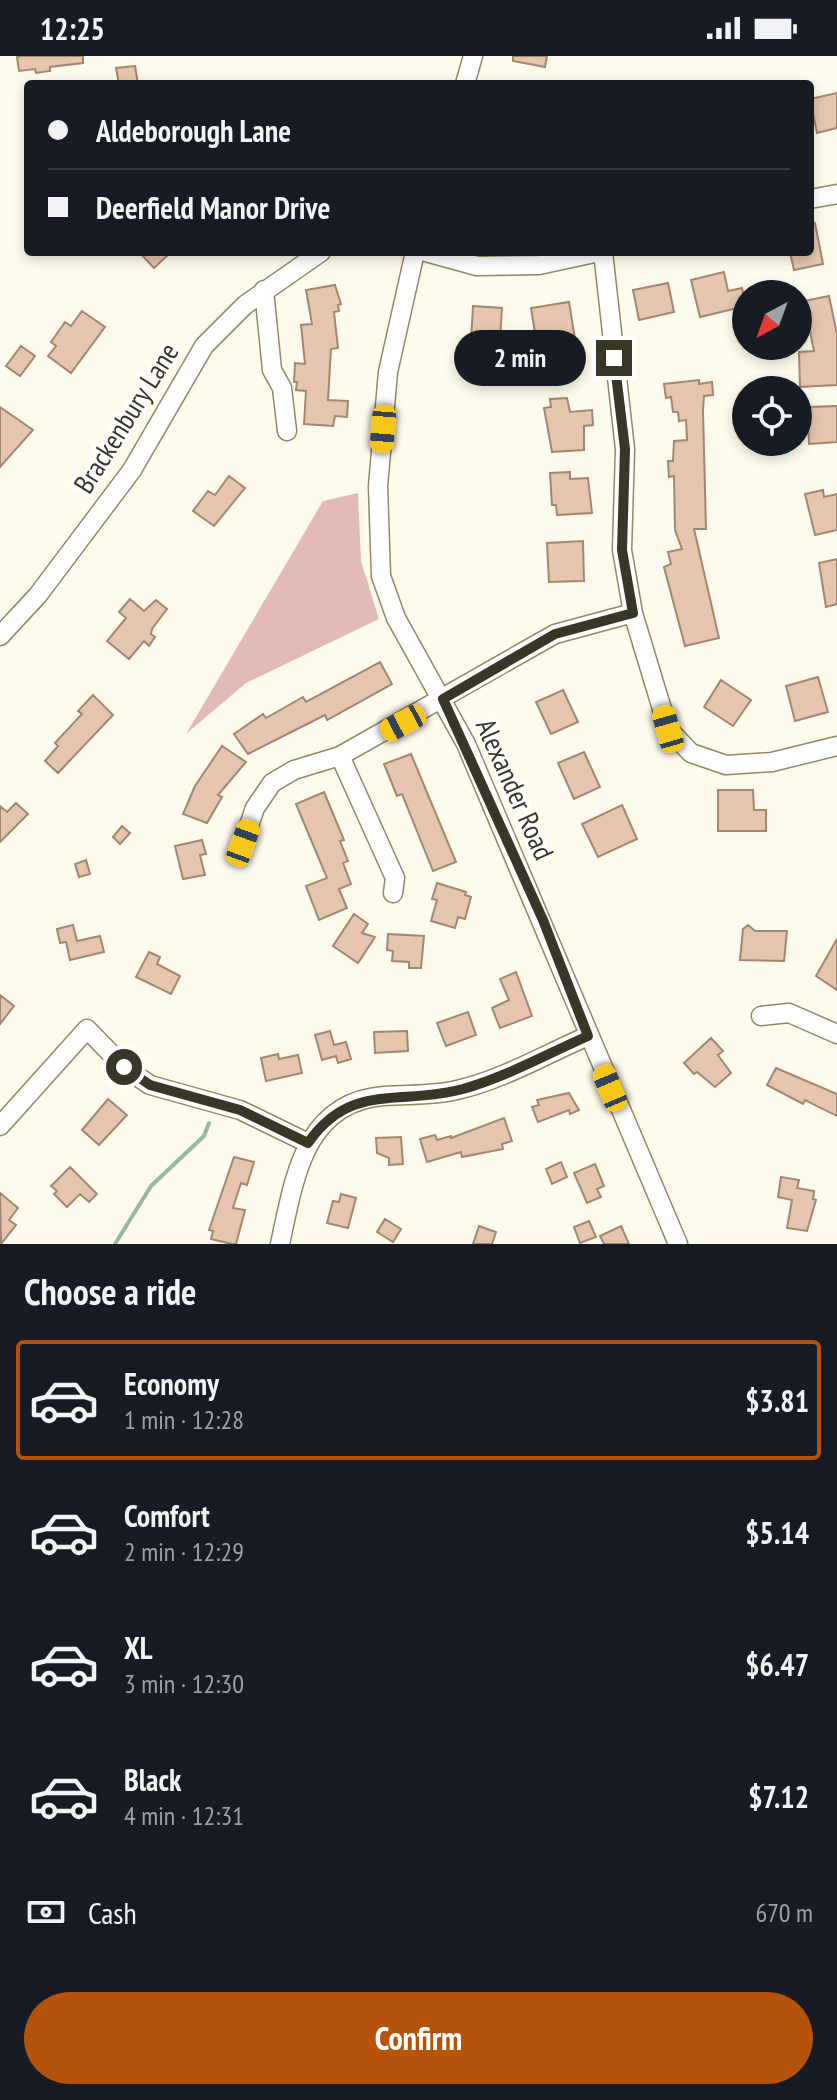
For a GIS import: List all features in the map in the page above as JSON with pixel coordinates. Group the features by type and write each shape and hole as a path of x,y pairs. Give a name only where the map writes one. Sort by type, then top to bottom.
{"street":[{"path":"466,80 473,56"},
{"path":"814,198 837,194"},
{"name":"Brackenbury Lane","path":"0,636 38,595 132,470 204,346 228,319 315,256"},
{"name":"Alexander Road","path":"414,256 388,372 378,486 378,561 396,618 443,699 543,920 588,1036 678,1244"},
{"path":"441,256 477,266 539,265 582,256"},
{"path":"601,256 625,449 622,550 633,613 668,729 691,753 726,765 772,762 837,746"},
{"path":"264,290 272,370 282,388 287,431"},
{"path":"243,843 255,808 272,783 294,770 340,756 555,634 633,613"},
{"path":"340,756 395,878 393,893"},
{"path":"761,1016 789,1013 837,1034"},
{"path":"0,1126 87,1029 124,1067 150,1085 240,1110 308,1143"},
{"path":"280,1244 308,1143 333,1115 352,1104 385,1096 420,1097 461,1089 588,1036"}],"shaded area":[{"path":"358,493 361,561 379,619 246,683 186,734 323,501"}],"building":[{"path":"83,56 83,63 50,67 50,71 36,73 35,69 19,71 17,57"},
{"path":"513,56 547,56 545,67 513,61"},
{"path":"135,66 137,80 118,80 116,68"},
{"path":"837,93 837,128 817,133 814,98"},
{"path":"814,223 823,264 794,270 791,256 814,256"},
{"path":"143,256 167,256 154,268"},
{"path":"724,272 728,291 732,290 732,309 700,317 691,280"},
{"path":"668,283 674,312 639,320 633,290"},
{"path":"335,285 341,304 338,305 339,311 334,312 338,348 331,349 328,400 348,401 347,417 335,416 333,426 304,424 306,391 296,390 297,382 294,382 295,363 305,364 301,325 312,324 306,290"},
{"path":"829,296 837,334 837,385 812,386 812,376 800,376 799,360 812,360 814,351 812,299"},
{"path":"569,302 575,339 537,345 531,308"},
{"path":"473,306 502,308 500,341 471,339"},
{"path":"82,311 105,327 71,373 48,356 56,346 51,342 65,322 71,326"},
{"path":"21,346 35,356 20,376 6,366"},
{"path":"699,380 699,384 712,382 713,395 704,396 703,410 706,529 694,529 719,638 685,646 664,567 671,564 668,552 682,549 675,530 674,476 669,477 668,461 673,461 674,441 687,440 686,420 679,421 678,412 673,412 671,397 666,398 664,384"},
{"path":"567,398 570,412 592,410 593,425 584,426 584,450 552,452 544,408 551,407 550,399"},
{"path":"837,406 837,442 812,444 812,407"},
{"path":"0,407 33,430 0,467"},
{"path":"570,472 570,479 588,478 592,513 557,515 556,505 552,505 550,473"},
{"path":"229,476 245,488 214,526 193,511 208,491 215,495"},
{"path":"823,490 824,497 837,494 837,530 815,535 805,494"},
{"path":"583,541 584,581 549,582 547,543"},
{"path":"837,559 837,604 826,607 819,563"},
{"path":"130,599 144,611 156,600 167,609 152,629 151,634 155,637 149,646 144,641 129,659 107,641 126,618 119,612"},
{"path":"380,662 392,684 327,720 325,715 248,754 234,734 263,714 266,718 303,697 306,702"},
{"path":"818,677 828,712 795,721 786,686"},
{"path":"721,680 751,700 733,726 704,707"},
{"path":"563,690 578,722 551,734 536,702"},
{"path":"93,695 113,715 58,773 45,761 58,746 55,743 82,714 78,711"},
{"path":"222,746 246,762 218,795 222,797 207,823 183,814 195,786"},
{"path":"584,752 600,787 574,799 558,763"},
{"path":"411,754 456,862 433,871 402,794 397,796 384,764"},
{"path":"718,790 753,790 754,810 766,810 766,831 718,831"},
{"path":"324,792 344,840 340,841 348,861 343,863 351,884 339,889 347,908 319,920 306,886 327,878 296,804"},
{"path":"16,803 28,814 0,842 0,806 7,812"},
{"path":"622,805 637,839 598,857 582,824"},
{"path":"122,826 130,833 120,844 113,837"},
{"path":"202,840 206,854 200,855 205,875 183,879 175,846"},
{"path":"86,860 90,874 79,877 75,864"},
{"path":"437,883 466,892 465,895 471,897 465,919 458,917 455,928 431,921 437,900 432,899"},
{"path":"354,914 368,924 362,933 375,937 358,963 333,946"},
{"path":"73,925 77,941 100,936 104,952 70,960 66,942 60,943 57,929"},
{"path":"748,925 755,931 787,931 784,961 740,960 743,929"},
{"path":"388,934 424,936 421,968 409,968 409,962 392,961 393,951 387,950"},
{"path":"837,939 837,990 816,976"},
{"path":"149,952 160,957 157,964 180,976 171,994 136,977"},
{"path":"516,972 532,1016 500,1028 492,1008 509,1000 500,979"},
{"path":"0,995 14,1006 0,1024"},
{"path":"468,1012 476,1035 446,1046 437,1023"},
{"path":"330,1031 334,1045 346,1042 351,1059 338,1063 336,1056 322,1060 315,1035"},
{"path":"407,1031 408,1051 375,1053 374,1032"},
{"path":"711,1038 723,1051 718,1055 731,1073 715,1087 697,1072 694,1074 684,1063"},
{"path":"278,1054 279,1059 298,1055 302,1073 266,1081 261,1058"},
{"path":"776,1068 837,1094 837,1116 805,1100 803,1104 767,1085"},
{"path":"569,1093 579,1110 570,1114 569,1110 538,1122 532,1107 539,1105 537,1100"},
{"path":"108,1099 127,1115 99,1145 82,1130"},
{"path":"504,1118 512,1141 502,1144 503,1149 462,1157 461,1152 427,1162 420,1139 435,1135 437,1140 451,1138"},
{"path":"401,1137 403,1164 389,1165 389,1158 377,1153 376,1138"},
{"path":"234,1157 254,1162 247,1185 241,1183 233,1208 245,1210 236,1244 232,1244 211,1239 213,1231 209,1230"},
{"path":"561,1162 567,1177 552,1184 546,1169"},
{"path":"595,1164 604,1186 597,1189 601,1197 587,1203 574,1173"},
{"path":"70,1167 97,1194 89,1202 80,1194 67,1207 54,1194 57,1191 51,1186"},
{"path":"781,1177 799,1180 797,1188 814,1191 813,1199 816,1200 807,1231 787,1228 792,1200 778,1197"},
{"path":"0,1193 18,1208 9,1220 16,1225 1,1244"},
{"path":"341,1194 356,1198 348,1228 327,1223 333,1201 339,1202"},
{"path":"385,1219 401,1229 393,1242 377,1232"},
{"path":"589,1221 596,1237 580,1243 574,1227"},
{"path":"479,1226 496,1232 492,1244 473,1244"},
{"path":"621,1226 629,1244 604,1244 600,1236"}],"waterway":[{"path":"115,1244 151,1186 204,1136 209,1123"}],"route":[{"path":"124,1067 150,1085 240,1110 308,1143 333,1115 352,1104 385,1096 434,1096 461,1089 588,1036 543,920 466,744 443,699 555,634 633,613 622,550 625,449 614,358"}]}
